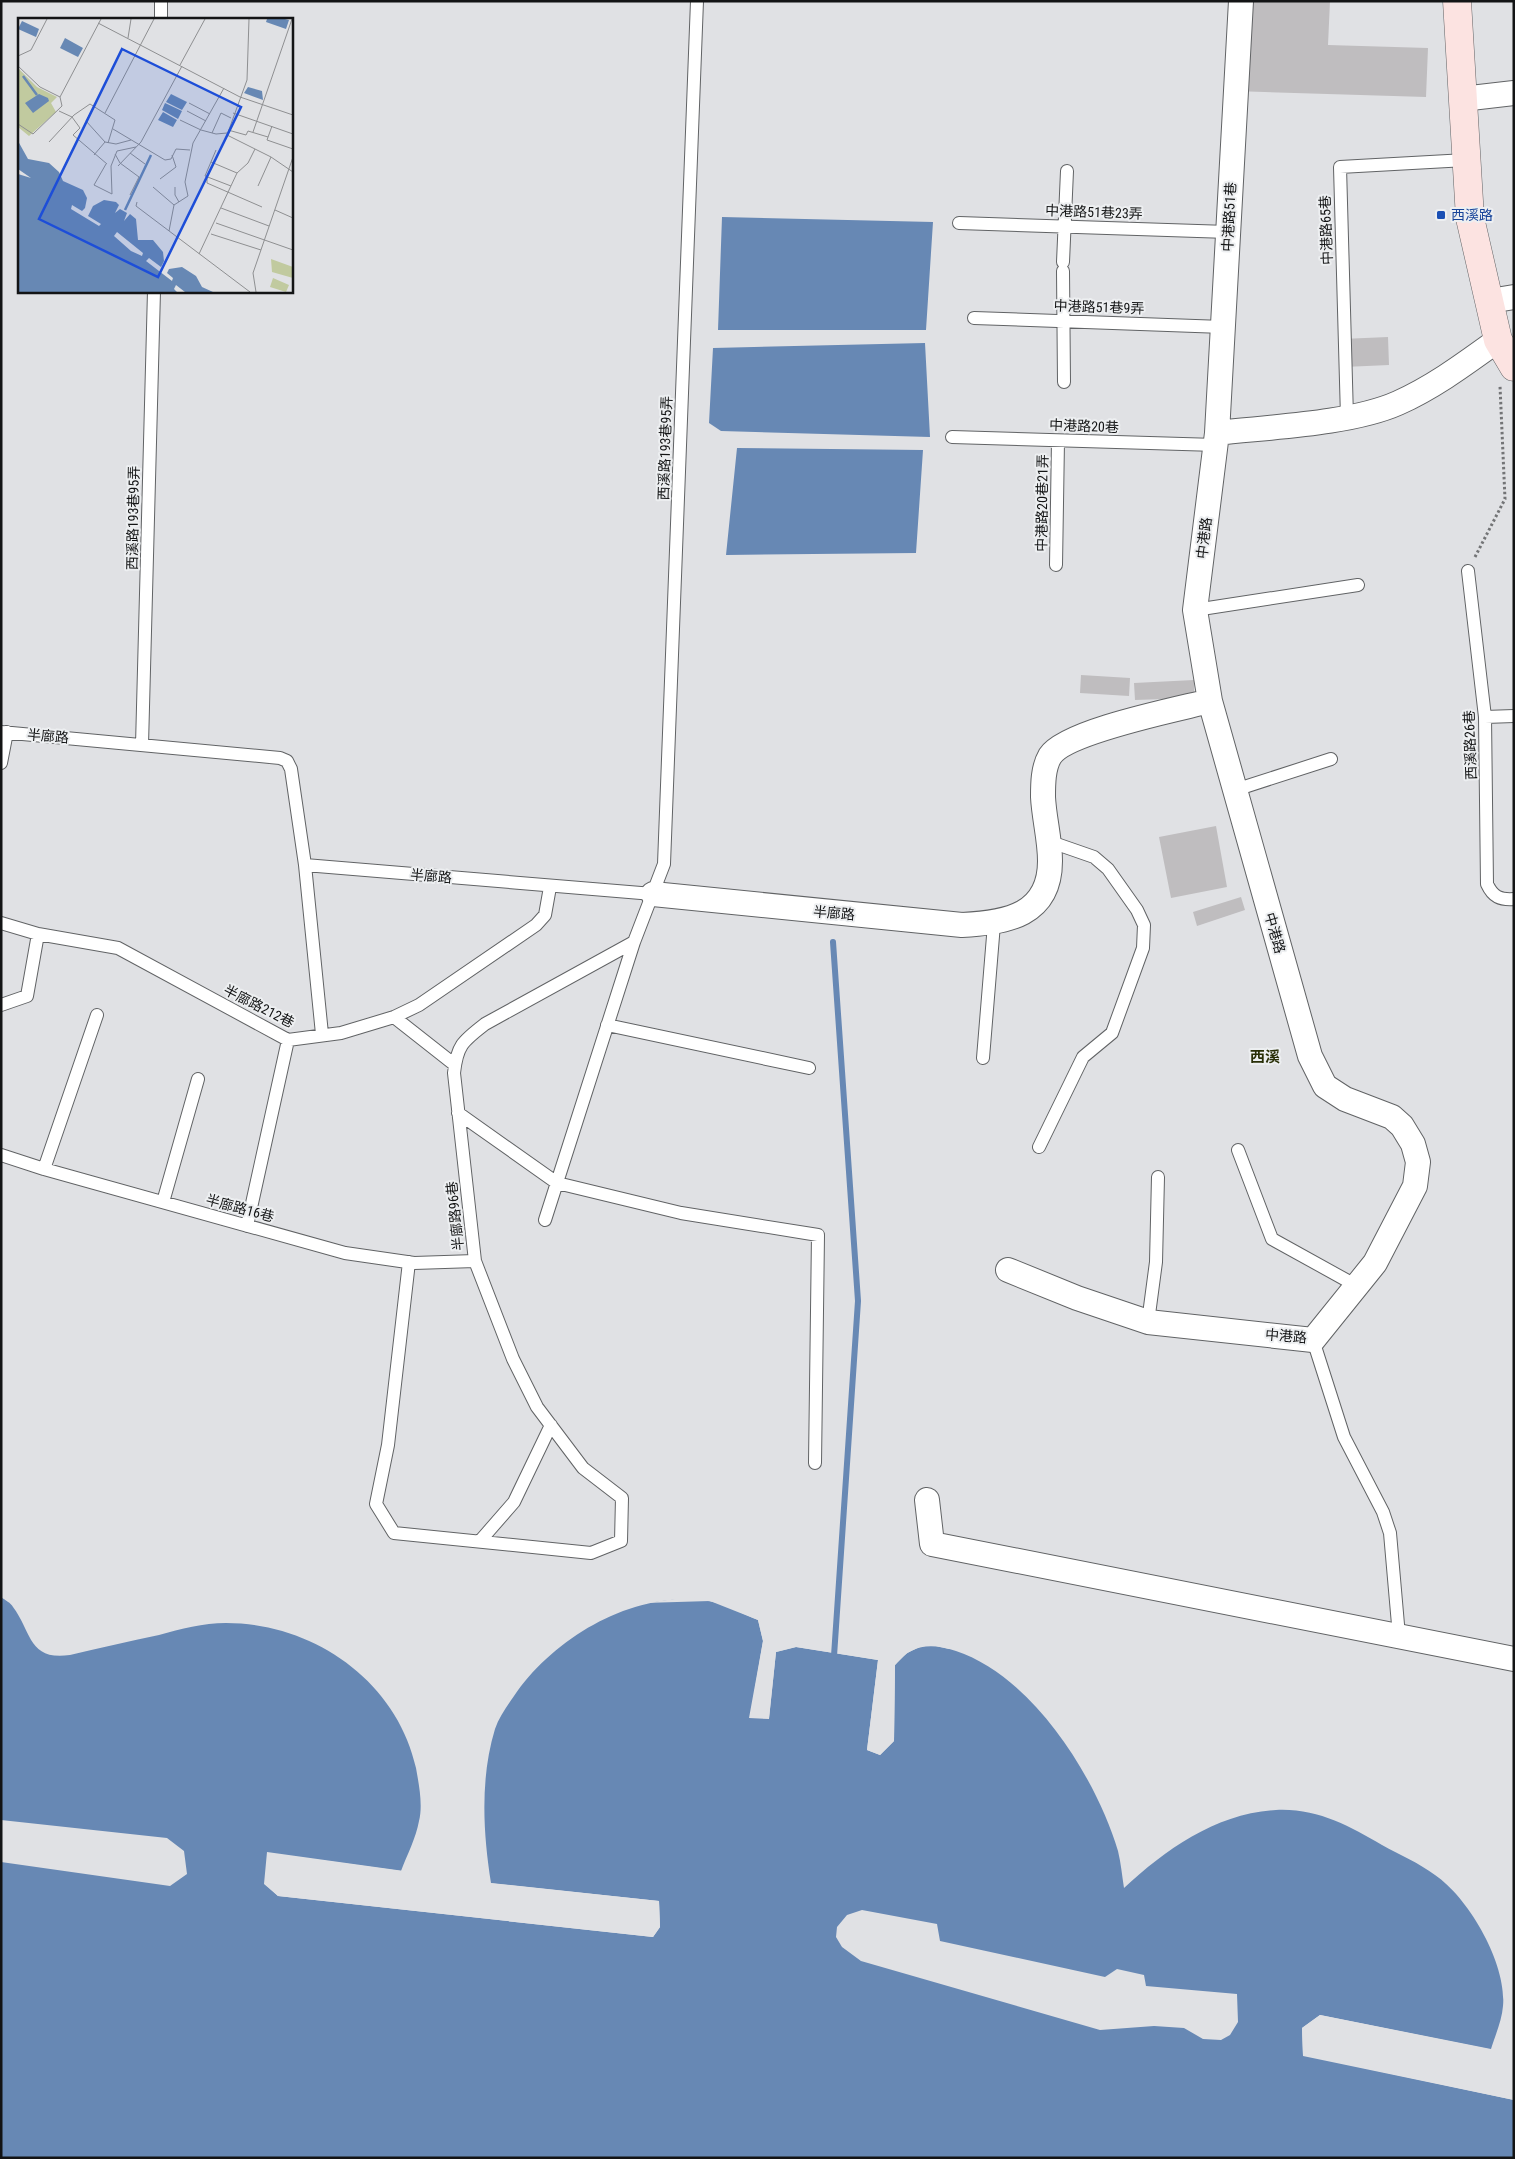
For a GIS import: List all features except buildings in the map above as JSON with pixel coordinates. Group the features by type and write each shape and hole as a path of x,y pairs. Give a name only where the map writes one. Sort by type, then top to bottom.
{"street":[{"name":"中港路51巷","path":"1216,439 1241,1"},
{"path":"1457,1 1470,218 1502,299 1498,340 1507,373"},
{"path":"1462,99 1514,93"},
{"path":"1216,439 1347,417 1396,404 1443,380 1498,340"},
{"name":"中港路","path":"1008,1270 1077,1298 1148,1322 1313,1340 1375,1263 1415,1186 1418,1162 1413,1144 1392,1117 1345,1100 1325,1086 1310,1056 1210,701 1195,610 1216,439"},
{"name":"半廍路","path":"653,894 962,925 994,924 1022,913 1041,900 1048,883 1050,860 1043,781 1051,755 1067,743 1094,731 1210,701"},
{"path":"927,1500 932,1544 1514,1659"}],"lane":[{"path":"161,18 162,1"},
{"name":"西溪路193巷95弄","path":"653,894 664,864 697,1"},
{"name":"中港路65巷","path":"1347,417 1340,167 1466,160"},
{"path":"1064,382 1063,267 1068,171"},
{"name":"中港路51巷23弄","path":"959,222 1228,232"},
{"name":"西溪路193巷95弄","path":"142,745 154,292"},
{"name":"中港路51巷9弄","path":"974,318 1223,327"},
{"name":"中港路20巷","path":"952,438 1058,441 1216,439"},
{"name":"中港路20巷21弄","path":"1056,565 1058,441"},
{"name":"西溪路26巷","path":"1468,571 1485,717 1487,884 1491,894 1502,900 1514,899"},
{"path":"1195,610 1358,586"},
{"path":"1485,717 1514,716"},
{"path":"1,763 4,732"},
{"name":"半廍路","path":"4,732 280,758 287,761 291,769 305,865 322,1034"},
{"path":"1235,790 1331,759"},
{"path":"1039,1147 1083,1057 1112,1034 1143,948 1144,925 1137,910 1108,869 1094,857 1048,841"},
{"name":"半廍路","path":"305,865 550,887 653,894"},
{"name":"半廍路212巷","path":"1,924 38,934 118,948 288,1040 341,1033 394,1017 419,1005 536,925 545,916 550,887"},
{"path":"545,1220 634,942 653,894"},
{"path":"982,1058 994,924"},
{"path":"1,1005 28,996 38,934"},
{"name":"半廍路96巷","path":"480,1541 591,1553 621,1541 622,1498 583,1468 538,1407 513,1359 475,1261 458,1113 455,1065 457,1052 468,1038 485,1024 634,942"},
{"path":"44,1169 96,1015"},
{"path":"394,1017 455,1065"},
{"path":"607,1025 809,1068"},
{"path":"247,1226 288,1040"},
{"path":"163,1202 198,1079"},
{"path":"458,1113 557,1183 681,1213 818,1235 815,1463"},
{"path":"1238,1150 1272,1239 1356,1286"},
{"name":"半廍路16巷","path":"1,1155 44,1169 345,1253 409,1262 475,1261"},
{"path":"1148,1322 1156,1262 1158,1177"},
{"path":"409,1262 388,1445 376,1504 394,1533 480,1541 514,1502 551,1425"},
{"path":"1313,1340 1344,1437 1383,1512 1390,1533 1400,1636"}],"path":[{"path":"1468,571 1505,499 1507,373"}],"water":[{"path":"722,217 933,222 926,330 718,330"},
{"path":"925,343 930,437 721,431 709,423 713,348"},
{"path":"737,448 923,450 916,553 726,555"},
{"path":"1,1597 12,1606 19,1616 33,1643 46,1654 56,1656 70,1655 200,1625 226,1623 258,1626 290,1633 319,1646 347,1663 370,1684 391,1709 406,1737 416,1768 421,1808 414,1840 401,1871 268,1853 265,1884 278,1896 653,1937 660,1927 659,1901 491,1883 486,1845 484,1806 490,1748 501,1716 531,1674 574,1637 599,1622 625,1610 653,1602 680,1599 721,1604 758,1620 763,1641 750,1718 769,1718 776,1652 796,1647 878,1660 867,1750 880,1755 894,1741 895,1665 901,1658 915,1649 930,1646 947,1648 984,1664 1010,1682 1035,1706 1057,1733 1077,1762 1108,1822 1118,1851 1124,1888 1175,1847 1213,1826 1233,1818 1276,1810 1291,1810 1319,1815 1345,1825 1422,1867 1448,1886 1473,1915 1492,1952 1499,1971 1503,1989 1503,2006 1491,2049 1320,2015 1302,2028 1303,2055 1514,2100 1514,2158 1,2158 1,1862 170,1886 187,1874 184,1851 167,1838 1,1820","holes":["862,1910 937,1924 940,1941 1105,1977 1117,1969 1144,1975 1146,1986 1237,1994 1238,2022 1230,2035 1221,2040 1203,2039 1184,2028 1154,2026 1100,2030 861,1961 842,1947 836,1937 837,1927 847,1915"]}],"pier":[{"path":"690,1597 710,1598 760,1619 766,1641 752,1716 767,1716 775,1649 797,1644 879,1658 869,1748 879,1752 891,1740 893,1663 905,1651 922,1644 931,1643 949,1646 949,1649 931,1645 922,1646 907,1653 895,1665 894,1741 880,1755 867,1750 878,1660 796,1647 776,1652 769,1719 749,1718 763,1641 758,1620 710,1601 644,1603"},
{"path":"267,1852 404,1871 401,1874 270,1855 267,1883 279,1894 652,1934 657,1927 657,1904 491,1885 488,1883 659,1901 660,1927 653,1937 278,1896 264,1884"},
{"path":"1320,2015 1493,2050 1491,2052 1320,2017 1304,2030 1306,2054 1514,2097 1514,2100 1303,2056 1302,2028"}],"waterway":[{"path":"833,942 858,1301 834,1656"}],"place":[{"name":"西溪路","path":"1441,215"}],"district":[{"name":"西溪","path":"1265,1057"}]}
